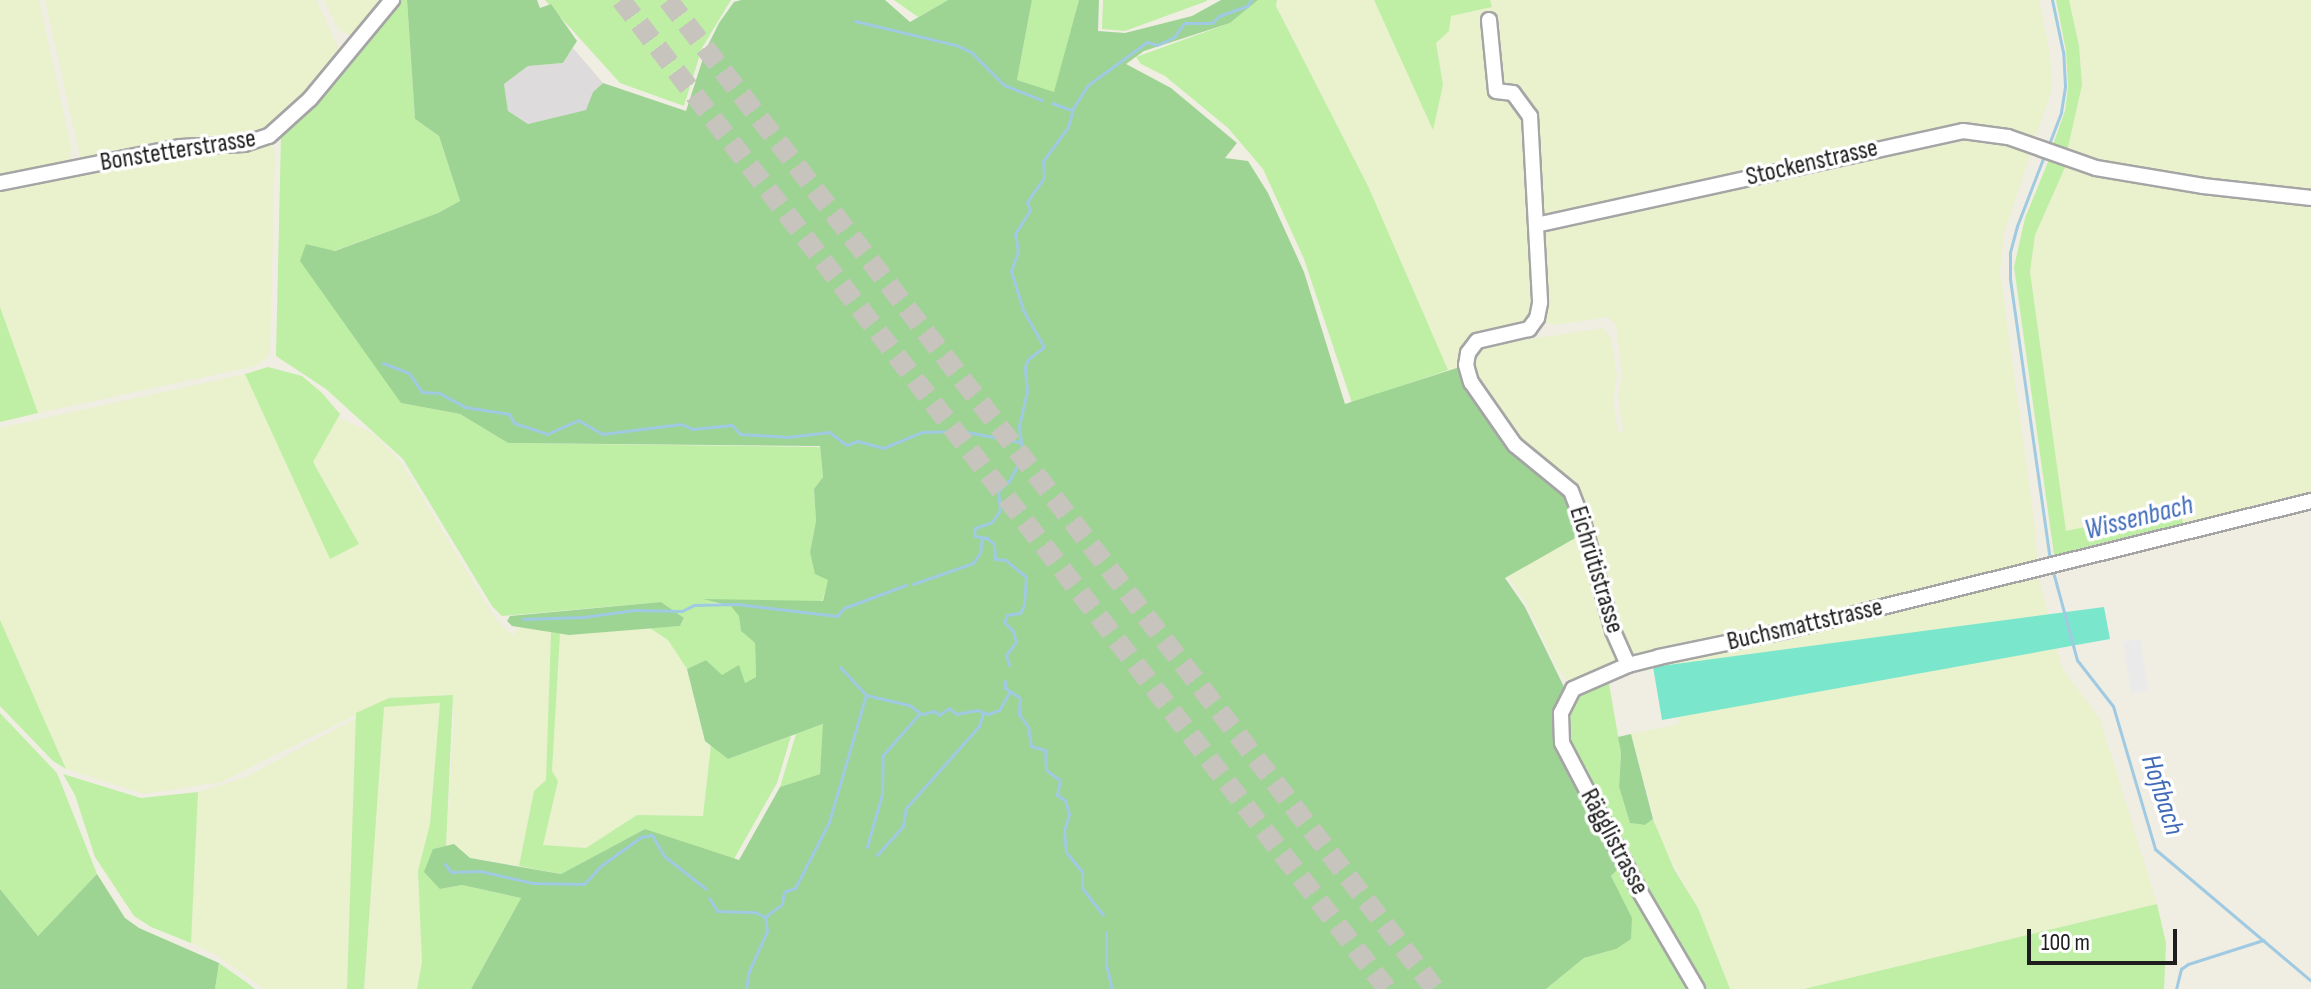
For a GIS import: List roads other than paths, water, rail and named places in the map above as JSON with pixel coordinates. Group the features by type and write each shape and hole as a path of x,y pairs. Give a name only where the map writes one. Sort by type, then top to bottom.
{"street":[{"name":"Bonstetterstrasse","path":"0,183 180,147 244,144 269,136 310,99 392,0"},
{"path":"1489,20 1496,91 1513,93 1530,116 1536,225"},
{"name":"Stockenstrasse","path":"1536,225 1963,131 2008,137 2069,161 2109,170 2311,198"},
{"name":"Eichrütistrasse","path":"1536,225 1540,303 1537,318 1529,329 1477,341 1468,353 1466,365 1471,382 1515,445 1571,491 1584,525 1613,631 1628,665"},
{"name":"Buchsmattstrasse","path":"1573,689 1628,665 2311,501"},
{"name":"Rägglistrasse","path":"1573,689 1561,713 1562,743 1639,890 1697,989"}],"waterway":[{"path":"1009,665 1006,655 1016,642 1013,631 1004,622 1007,615 1020,613 1024,605 1026,577 1006,560 995,559 994,544 987,538 974,536 975,528 992,522 1000,510 998,491 1009,481 1023,456 1019,426 1027,392 1025,367 1028,359 1044,347 1023,310 1011,271 1018,251 1015,234 1030,210 1027,202 1044,178 1043,161 1068,127 1073,108 1088,85 1147,42 1157,45 1174,37 1184,23 1212,23 1219,16 1247,6 1251,0"},
{"name":"Hofibach","path":"2049,144 2061,112 2065,86 2063,52 2052,0"},
{"path":"855,21 956,45 971,52 1004,85 1042,100"},
{"path":"1052,103 1071,110"},
{"name":"Hofibach","path":"2044,156 2017,226 2010,253 2010,279 2050,560"},
{"path":"383,363 409,373 422,392 439,393 465,407 509,414 514,423 547,434 578,420 602,434 681,424 692,429 732,425 740,434 788,437 829,432 847,445 857,441 883,448 922,432 962,431 1019,442"},
{"path":"913,584 973,563 980,553 982,537"},
{"name":"Hofibach","path":"2052,568 2077,660 2113,706 2155,849 2311,981"},
{"path":"523,619 583,617 635,610 682,611 694,605 737,604 837,616 844,608 906,585"},
{"path":"840,667 866,695 909,705 922,714 935,711 939,715 949,708 956,714 977,710 988,714 999,710 1009,693"},
{"path":"1005,681 1005,688 1020,698 1019,714 1028,727 1031,746 1045,750 1046,770 1060,780 1057,795 1065,800 1069,814 1064,830 1066,852 1082,872 1082,888 1103,915"},
{"path":"746,989 749,971 767,931 765,917 782,904 784,892 795,888 829,822 866,695"},
{"path":"877,855 903,826 906,808 979,726 983,713"},
{"path":"867,847 882,794 883,755 919,714"},
{"path":"445,864 451,872 480,871 533,883 584,884 602,865 641,837 652,835 664,856 706,889"},
{"path":"709,898 717,911 755,912 765,917"},
{"path":"1106,932 1106,964 1112,989"},
{"path":"2176,989 2181,969 2188,964 2263,940"}],"tunnel":[{"path":"621,0 1387,989"},
{"path":"668,0 1435,989"}],"water label":[{"name":"Wissenbach","path":"2139,518"}]}
